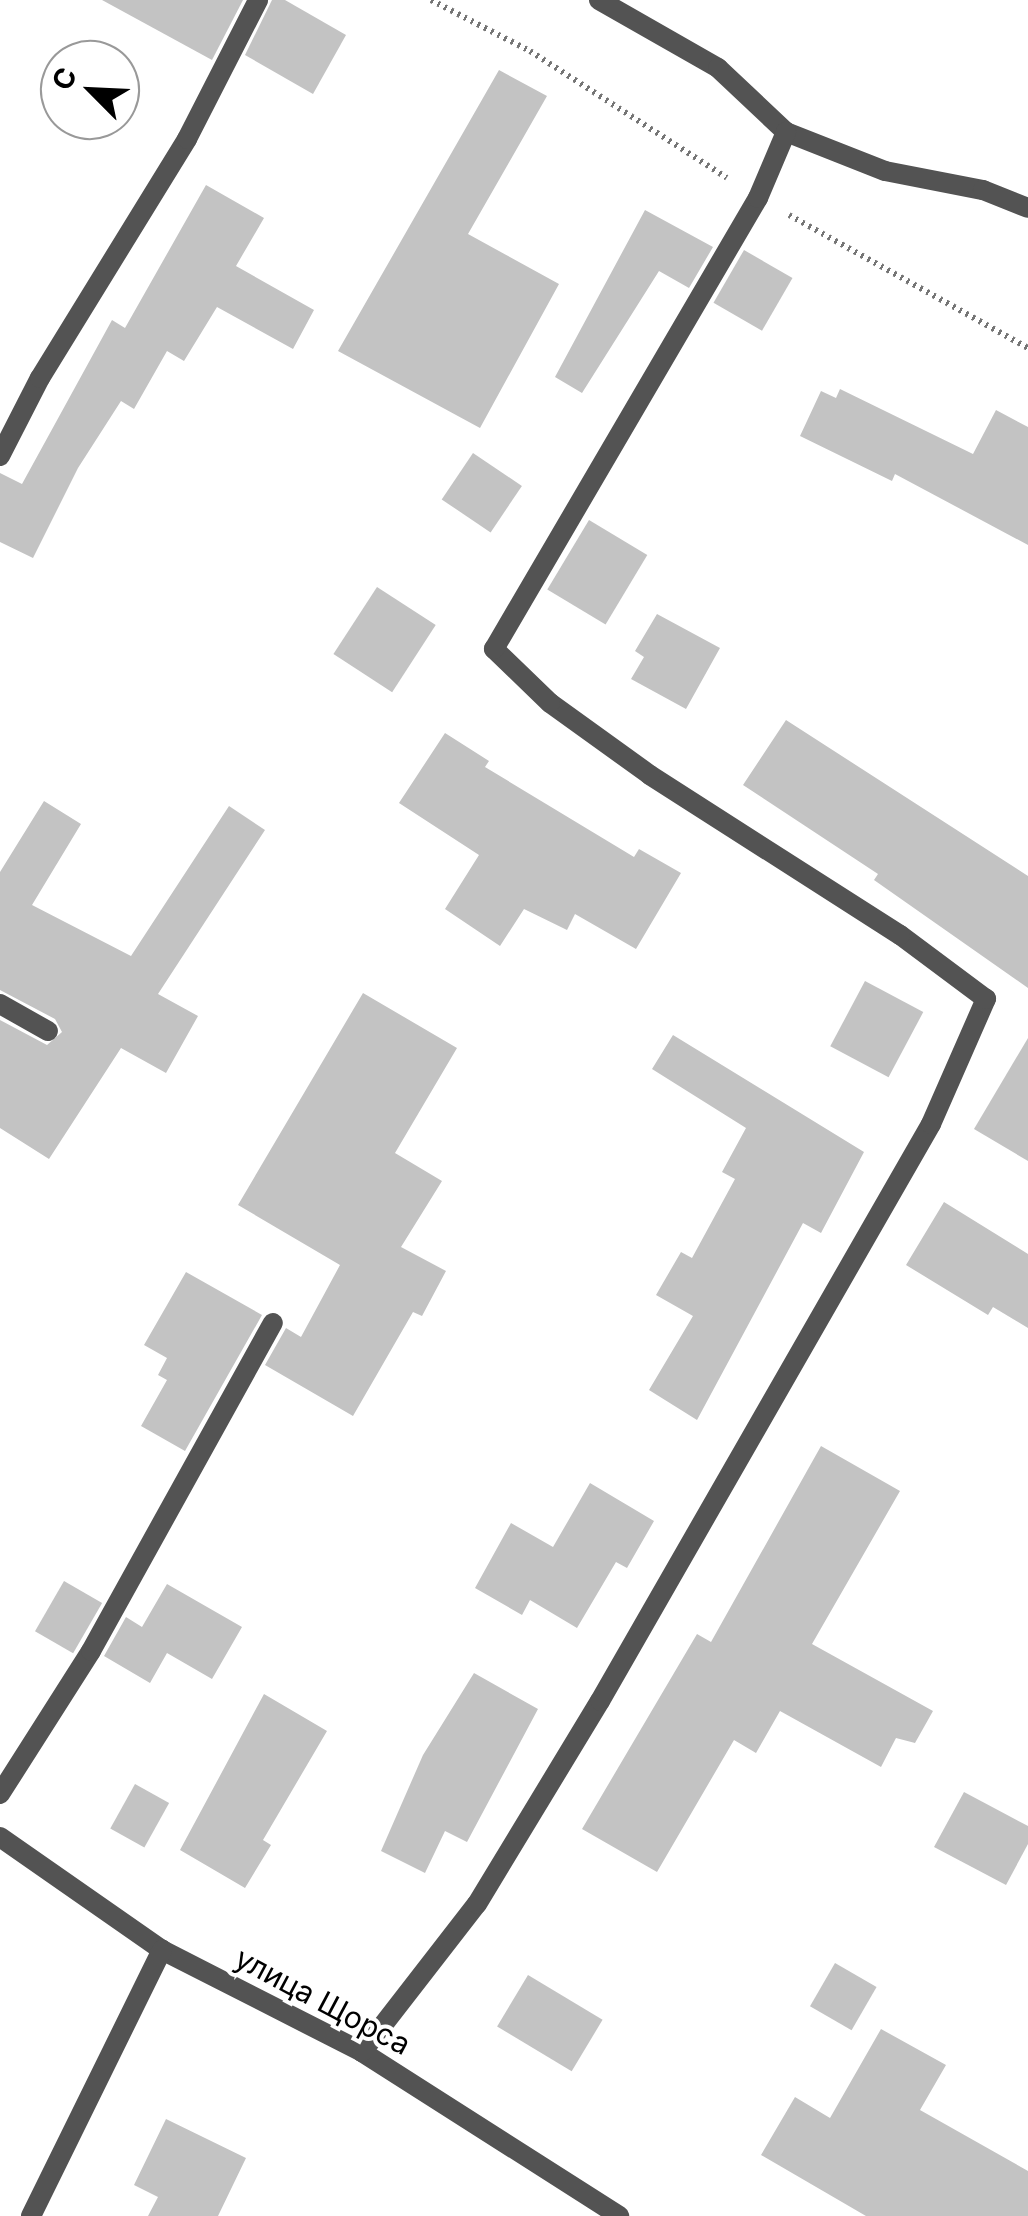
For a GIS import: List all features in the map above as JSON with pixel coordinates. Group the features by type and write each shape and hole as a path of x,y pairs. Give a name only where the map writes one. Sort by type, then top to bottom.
{"street":[{"path":"0,456 40,378 187,139 258,0"},
{"path":"599,0 718,68 786,132 884,171 983,190 1028,208"},
{"path":"362,2052 478,1904 600,1701 931,1124 986,999 900,934 550,704 494,649 758,198 786,132"},
{"path":"0,1004 48,1032"},
{"path":"0,1794 91,1651 273,1322"},
{"name":"улица Щорса","path":"0,1837 162,1950 362,2052 619,2216"},
{"path":"32,2216 162,1950"}],"building":[{"path":"102,0 243,0 212,60"},
{"path":"272,0 285,0 346,35 313,94 245,55"},
{"path":"499,70 547,96 468,234 559,284 480,428 338,351"},
{"path":"206,185 264,218 236,266 314,310 293,349 217,307 184,361 167,351 134,409 121,401 78,468 33,558 0,542 0,473 22,484 112,320 125,328"},
{"path":"645,210 713,247 689,288 659,271 582,393 555,377"},
{"path":"744,250 792,278 762,331 714,303"},
{"path":"840,389 973,454 996,410 1028,427 1028,545 895,474 892,481 800,436 821,391 836,398"},
{"path":"473,453 522,486 491,532 442,499"},
{"path":"589,520 647,555 606,624 547,589"},
{"path":"377,587 436,625 392,692 333,654"},
{"path":"657,614 720,648 686,709 631,679 644,657 635,651"},
{"path":"786,720 1028,876 1028,988 874,880 878,874 743,785"},
{"path":"445,733 489,761 485,767 634,857 639,849 681,873 636,949 575,914 567,930 524,909 500,946 445,909 479,855 399,803"},
{"path":"44,801 81,824 32,905 131,956 229,806 265,830 158,994 198,1016 166,1073 121,1048 49,1159 0,1128 0,1020 47,1045 62,1032 55,1019 0,990 0,872"},
{"path":"865,981 923,1012 889,1077 830,1046"},
{"path":"363,993 457,1048 395,1153 442,1181 401,1247 446,1271 422,1316 413,1312 353,1416 265,1365 286,1328 301,1337 340,1265 238,1205"},
{"path":"673,1035 864,1152 821,1233 803,1223 697,1420 649,1390 693,1316 656,1295 681,1252 692,1258 735,1179 722,1172 746,1128 652,1069"},
{"path":"1028,1038 1028,1161 974,1129"},
{"path":"944,1202 1028,1254 1028,1328 993,1307 988,1315 906,1265"},
{"path":"186,1272 262,1315 185,1451 141,1426 167,1380 158,1375 167,1358 144,1345"},
{"path":"821,1446 900,1491 812,1644 933,1711 915,1743 896,1738 881,1767 780,1711 756,1753 734,1740 657,1872 582,1829 697,1634 711,1642"},
{"path":"590,1483 654,1521 627,1568 616,1562 577,1628 530,1600 522,1615 475,1588 511,1523 553,1547"},
{"path":"64,1581 102,1603 73,1653 35,1631"},
{"path":"167,1584 242,1627 212,1679 167,1653 150,1683 104,1656 126,1617 142,1627"},
{"path":"474,1673 538,1709 467,1842 445,1831 425,1873 381,1851 423,1755"},
{"path":"264,1694 327,1731 263,1840 271,1845 245,1888 180,1850"},
{"path":"135,1784 169,1803 144,1848 110,1829"},
{"path":"964,1792 1028,1826 1028,1844 1006,1885 934,1847"},
{"path":"835,1963 877,1987 852,2030 810,2006"},
{"path":"528,1975 603,2020 572,2071 497,2026"},
{"path":"881,2029 946,2065 920,2110 1028,2171 1028,2216 866,2216 761,2155 795,2097 830,2118"},
{"path":"166,2119 246,2158 218,2216 148,2216 158,2197 134,2185"}]}
